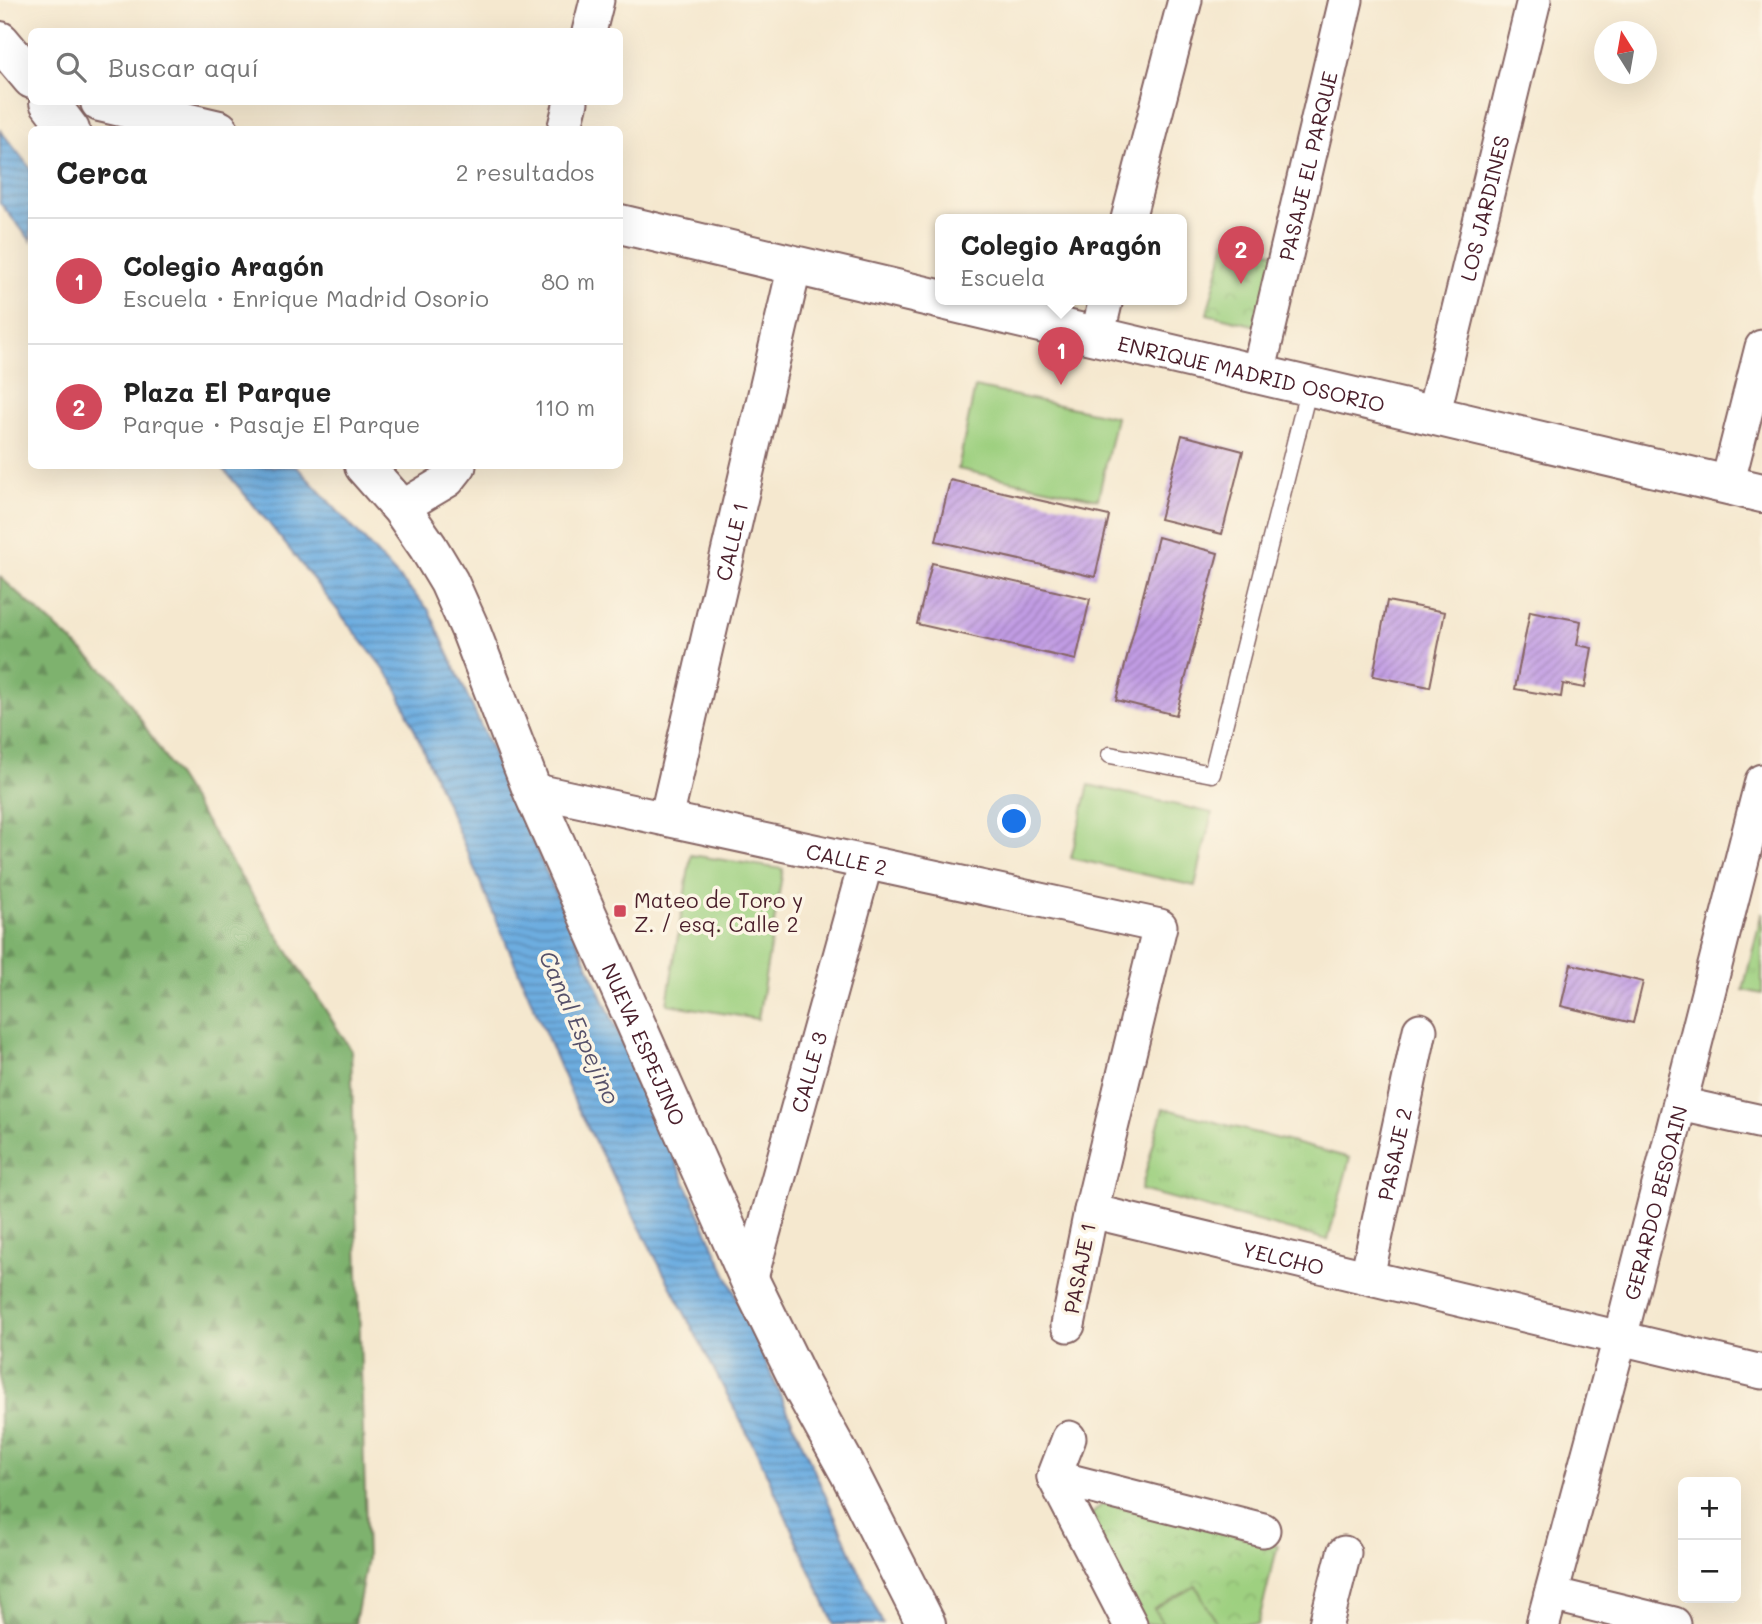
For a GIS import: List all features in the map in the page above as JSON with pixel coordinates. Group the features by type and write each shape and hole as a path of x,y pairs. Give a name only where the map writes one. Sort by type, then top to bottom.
{"street":[{"path":"590,28 597,0"},
{"path":"1129,214 1185,0"},
{"name":"PASAJE EL PARQUE","path":"1258,374 1346,0"},
{"name":"LOS JARDINES","path":"1433,416 1534,0"},
{"path":"0,41 28,74"},
{"path":"51,105 67,126"},
{"path":"565,126 570,105"},
{"path":"110,112 195,126"},
{"name":"ENRIQUE MADRID OSORIO","path":"623,225 935,299"},
{"name":"CALLE 1","path":"666,818 794,265"},
{"name":"ENRIQUE MADRID OSORIO","path":"962,305 1745,489"},
{"path":"1097,337 1105,305"},
{"path":"1745,489 1762,347"},
{"name":"NUEVA ESPEJINO","path":"367,469 401,508 449,582 532,790 750,1281 802,1387 849,1472 926,1624"},
{"path":"401,508 448,480 456,469"},
{"name":"GERARDO BESOAIN","path":"1547,1609 1620,1338 1762,781"},
{"name":"CALLE 2","path":"532,790 1160,926 1091,1211"},
{"name":"CALLE 3","path":"750,1281 866,862"},
{"name":"PASAJE 2","path":"1367,1277 1420,1030"},
{"path":"1680,1104 1762,1122"},
{"name":"YELCHO","path":"1091,1211 1762,1372"},
{"name":"PASAJE 1","path":"1068,1325 1091,1211"},
{"path":"1069,1438 1054,1477 1130,1624"},
{"path":"1054,1477 1263,1530"},
{"path":"1326,1624 1344,1553"},
{"path":"1547,1609 1674,1624"}],"lane":[{"path":"1110,755 1212,774 1309,387"}],"green space":[{"path":"1226,240 1276,253 1257,326 1207,314"},
{"path":"975,387 1116,417 1098,499 958,469"},
{"path":"0,577 116,681 351,1050 367,1558 355,1624 0,1624"},
{"path":"1089,785 1212,813 1195,886 1071,858"},
{"path":"691,855 783,869 758,1019 667,1004"},
{"path":"1762,912 1762,994 1743,990"},
{"path":"1163,1108 1350,1158 1328,1240 1141,1190"},
{"path":"1103,1503 1278,1545 1258,1624 1144,1624 1088,1518"},
{"path":"1196,1586 1217,1624 1163,1624 1154,1609"}],"water":[{"path":"0,130 28,165 28,237 0,203"},
{"name":"Canal Espejino","path":"224,469 299,469 429,610 883,1624 834,1624 758,1454 576,1105 394,682"}],"building":[{"path":"1182,435 1243,451 1222,534 1160,519"},
{"path":"950,480 1109,516 1095,577 936,541"},
{"path":"1158,537 1218,553 1176,715 1116,700"},
{"path":"932,563 1090,599 1076,660 917,624"},
{"path":"1387,601 1445,612 1430,687 1373,676"},
{"path":"1530,611 1581,621 1577,645 1592,648 1585,688 1563,684 1561,697 1515,689"},
{"path":"1571,964 1643,982 1633,1023 1561,1006"}],"place":[{"name":"Plaza El Parque","path":"1241,284"},
{"name":"Colegio Aragón","path":"1061,385"},
{"name":"Mateo de Toro y Z. / esq. Calle 2","path":"620,911"}]}
